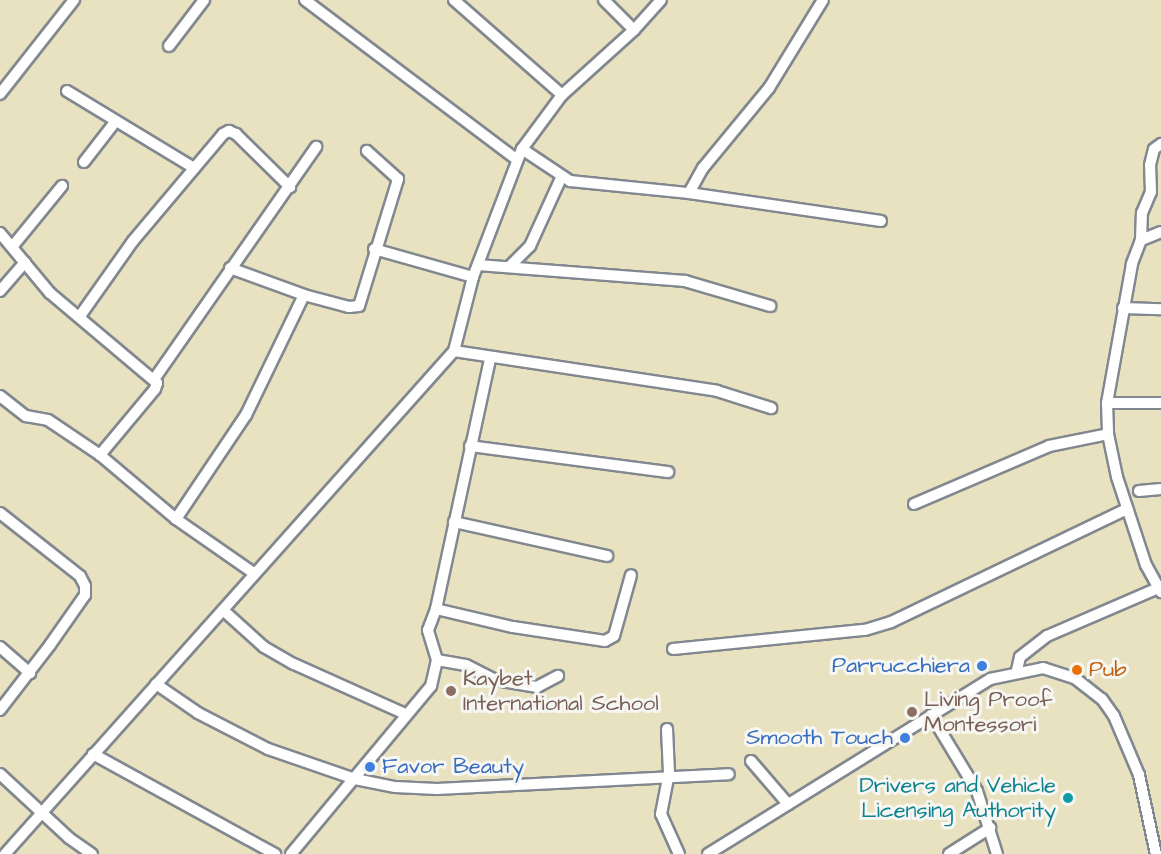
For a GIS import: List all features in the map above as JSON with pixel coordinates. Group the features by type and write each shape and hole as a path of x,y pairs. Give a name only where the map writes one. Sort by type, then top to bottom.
{"street":[{"path":"0,94 74,0"},
{"path":"169,46 204,0"},
{"path":"305,0 519,154 561,178 689,193 881,222"},
{"path":"454,0 562,94"},
{"path":"604,0 634,30"},
{"path":"5,854 454,351 473,278 519,154 562,94 634,30 661,0"},
{"path":"689,193 703,168 769,88 823,0"},
{"path":"67,91 194,168"},
{"path":"84,162 115,122"},
{"path":"80,316 133,241 194,168 229,131 256,151 290,187"},
{"path":"1017,670 1020,657 1047,636 1160,588 1146,566 1127,509 1108,434 1107,403 1123,308 1141,240 1142,213 1151,192 1150,165 1154,149 1161,144"},
{"path":"100,454 155,390 154,378 316,147"},
{"path":"230,268 304,295 349,307 359,306 374,249 398,178 368,151"},
{"path":"509,267 530,246 561,178"},
{"path":"12,247 62,186"},
{"path":"1141,240 1161,232"},
{"path":"0,233 50,293 154,378"},
{"path":"374,249 473,278"},
{"path":"0,291 25,262"},
{"path":"478,265 685,281 770,306"},
{"path":"176,519 246,415 304,295"},
{"path":"1123,308 1161,309"},
{"path":"454,351 490,359 586,368 717,391 771,408"},
{"path":"291,854 355,779 405,714 431,686 437,660 428,630 436,609 490,359"},
{"path":"0,396 26,416 48,420 100,454 176,519 255,574"},
{"path":"1107,403 1161,403"},
{"path":"914,504 1048,446 1108,434"},
{"path":"470,446 668,472"},
{"path":"1139,491 1161,489"},
{"path":"673,649 873,628 1127,509"},
{"path":"0,513 80,576 86,586 85,595 30,673 0,710"},
{"path":"454,522 607,556"},
{"path":"436,609 513,627 605,641 614,636 631,575"},
{"path":"223,610 264,647 294,664 405,714"},
{"path":"0,647 30,673"},
{"path":"437,660 466,665 496,680 537,687 558,676"},
{"path":"708,854 990,679 1017,670 1043,668 1077,679 1102,699 1132,753 1156,854"},
{"path":"156,684 198,713 268,749 355,779 396,787 437,789 729,774"},
{"path":"931,716 971,778 997,854"},
{"path":"667,729 668,777 661,814 679,854"},
{"path":"93,754 275,854"},
{"path":"751,761 788,804"},
{"path":"0,774 92,854"},
{"path":"949,854 990,828"}],"place":[{"name":"Parrucchiera","path":"982,666"},
{"name":"Pub","path":"1077,670"},
{"name":"Kaybet International School","path":"451,691"},
{"name":"Living Proof Montessori","path":"912,712"},
{"name":"Smooth Touch","path":"905,738"},
{"name":"Favor Beauty","path":"370,767"},
{"name":"Drivers and Vehicle Licensing Authority","path":"1068,798"}]}
